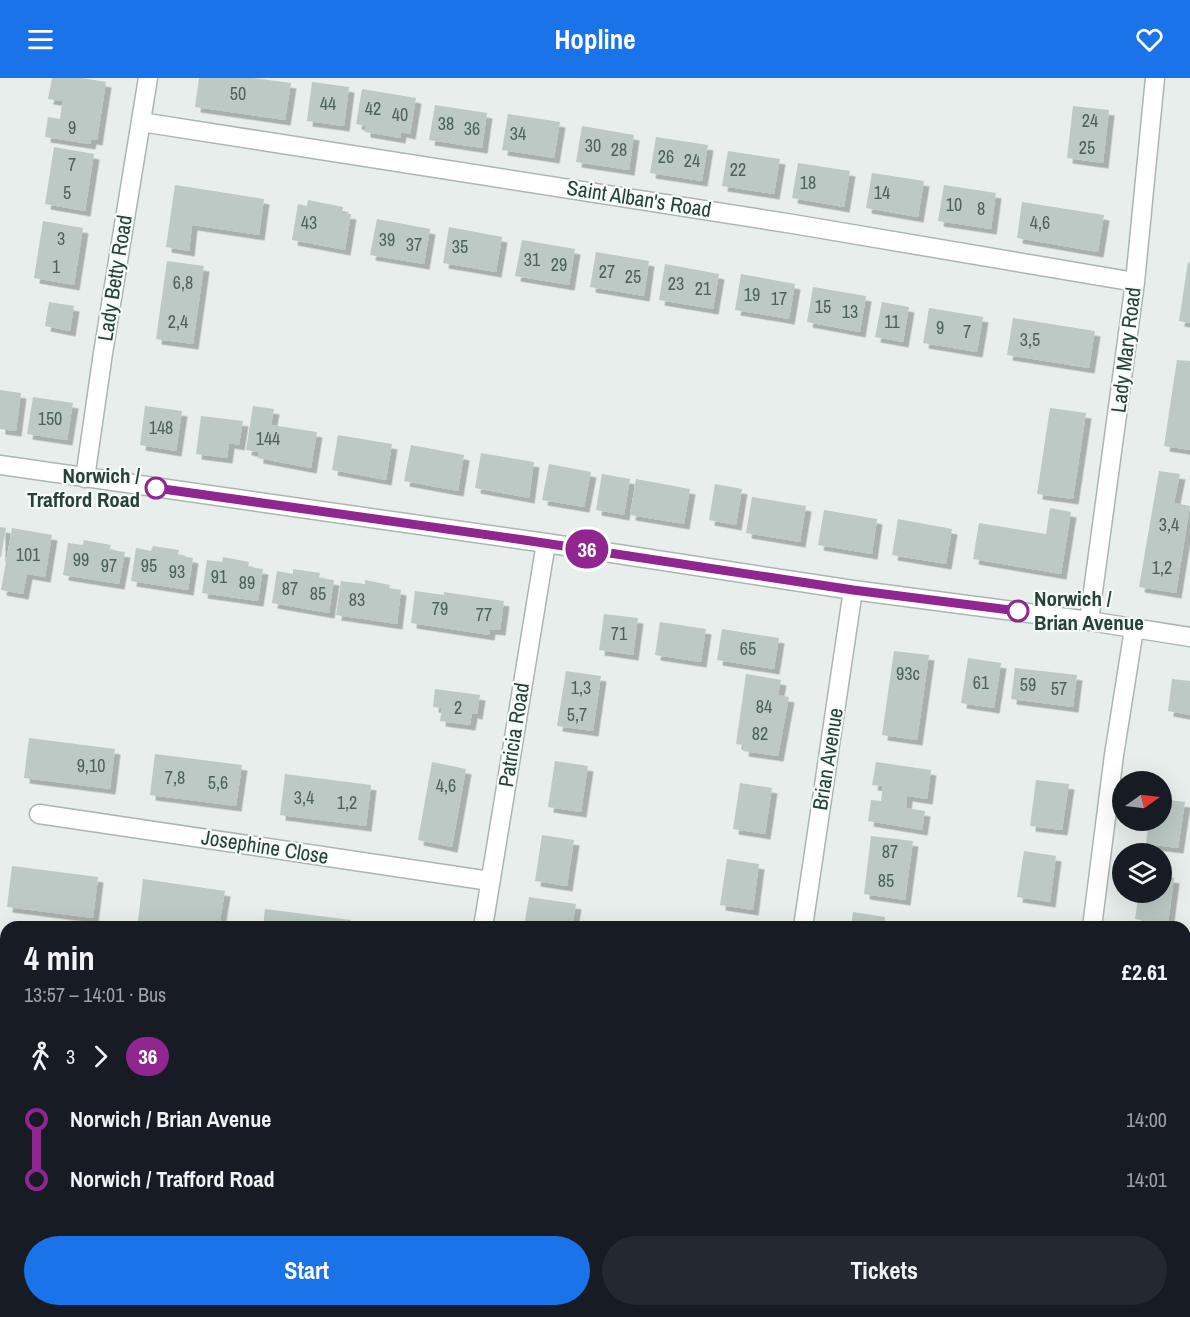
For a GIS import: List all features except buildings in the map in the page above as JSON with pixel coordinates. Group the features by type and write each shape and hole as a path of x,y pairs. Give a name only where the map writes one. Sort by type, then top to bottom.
{"street":[{"name":"Lady Betty Road","path":"85,478 103,352 148,78"},
{"name":"Lady Mary Road","path":"1089,621 1135,282 1155,78"},
{"name":"Saint Alban's Road","path":"141,122 793,224 1135,282"},
{"path":"0,465 546,543 853,590 1089,621 1190,638"},
{"name":"Patricia Road","path":"484,921 546,543"},
{"name":"Brian Avenue","path":"804,921 853,590"},
{"path":"1093,921 1114,755 1134,629"},
{"name":"Josephine Close","path":"39,814 490,881"}],"bus line":[{"name":"36","path":"156,488 369,517 853,590 1018,611"}],"place":[{"name":"Norwich / Trafford Road","path":"156,488"},
{"name":"Norwich / Brian Avenue","path":"1018,611"}]}
